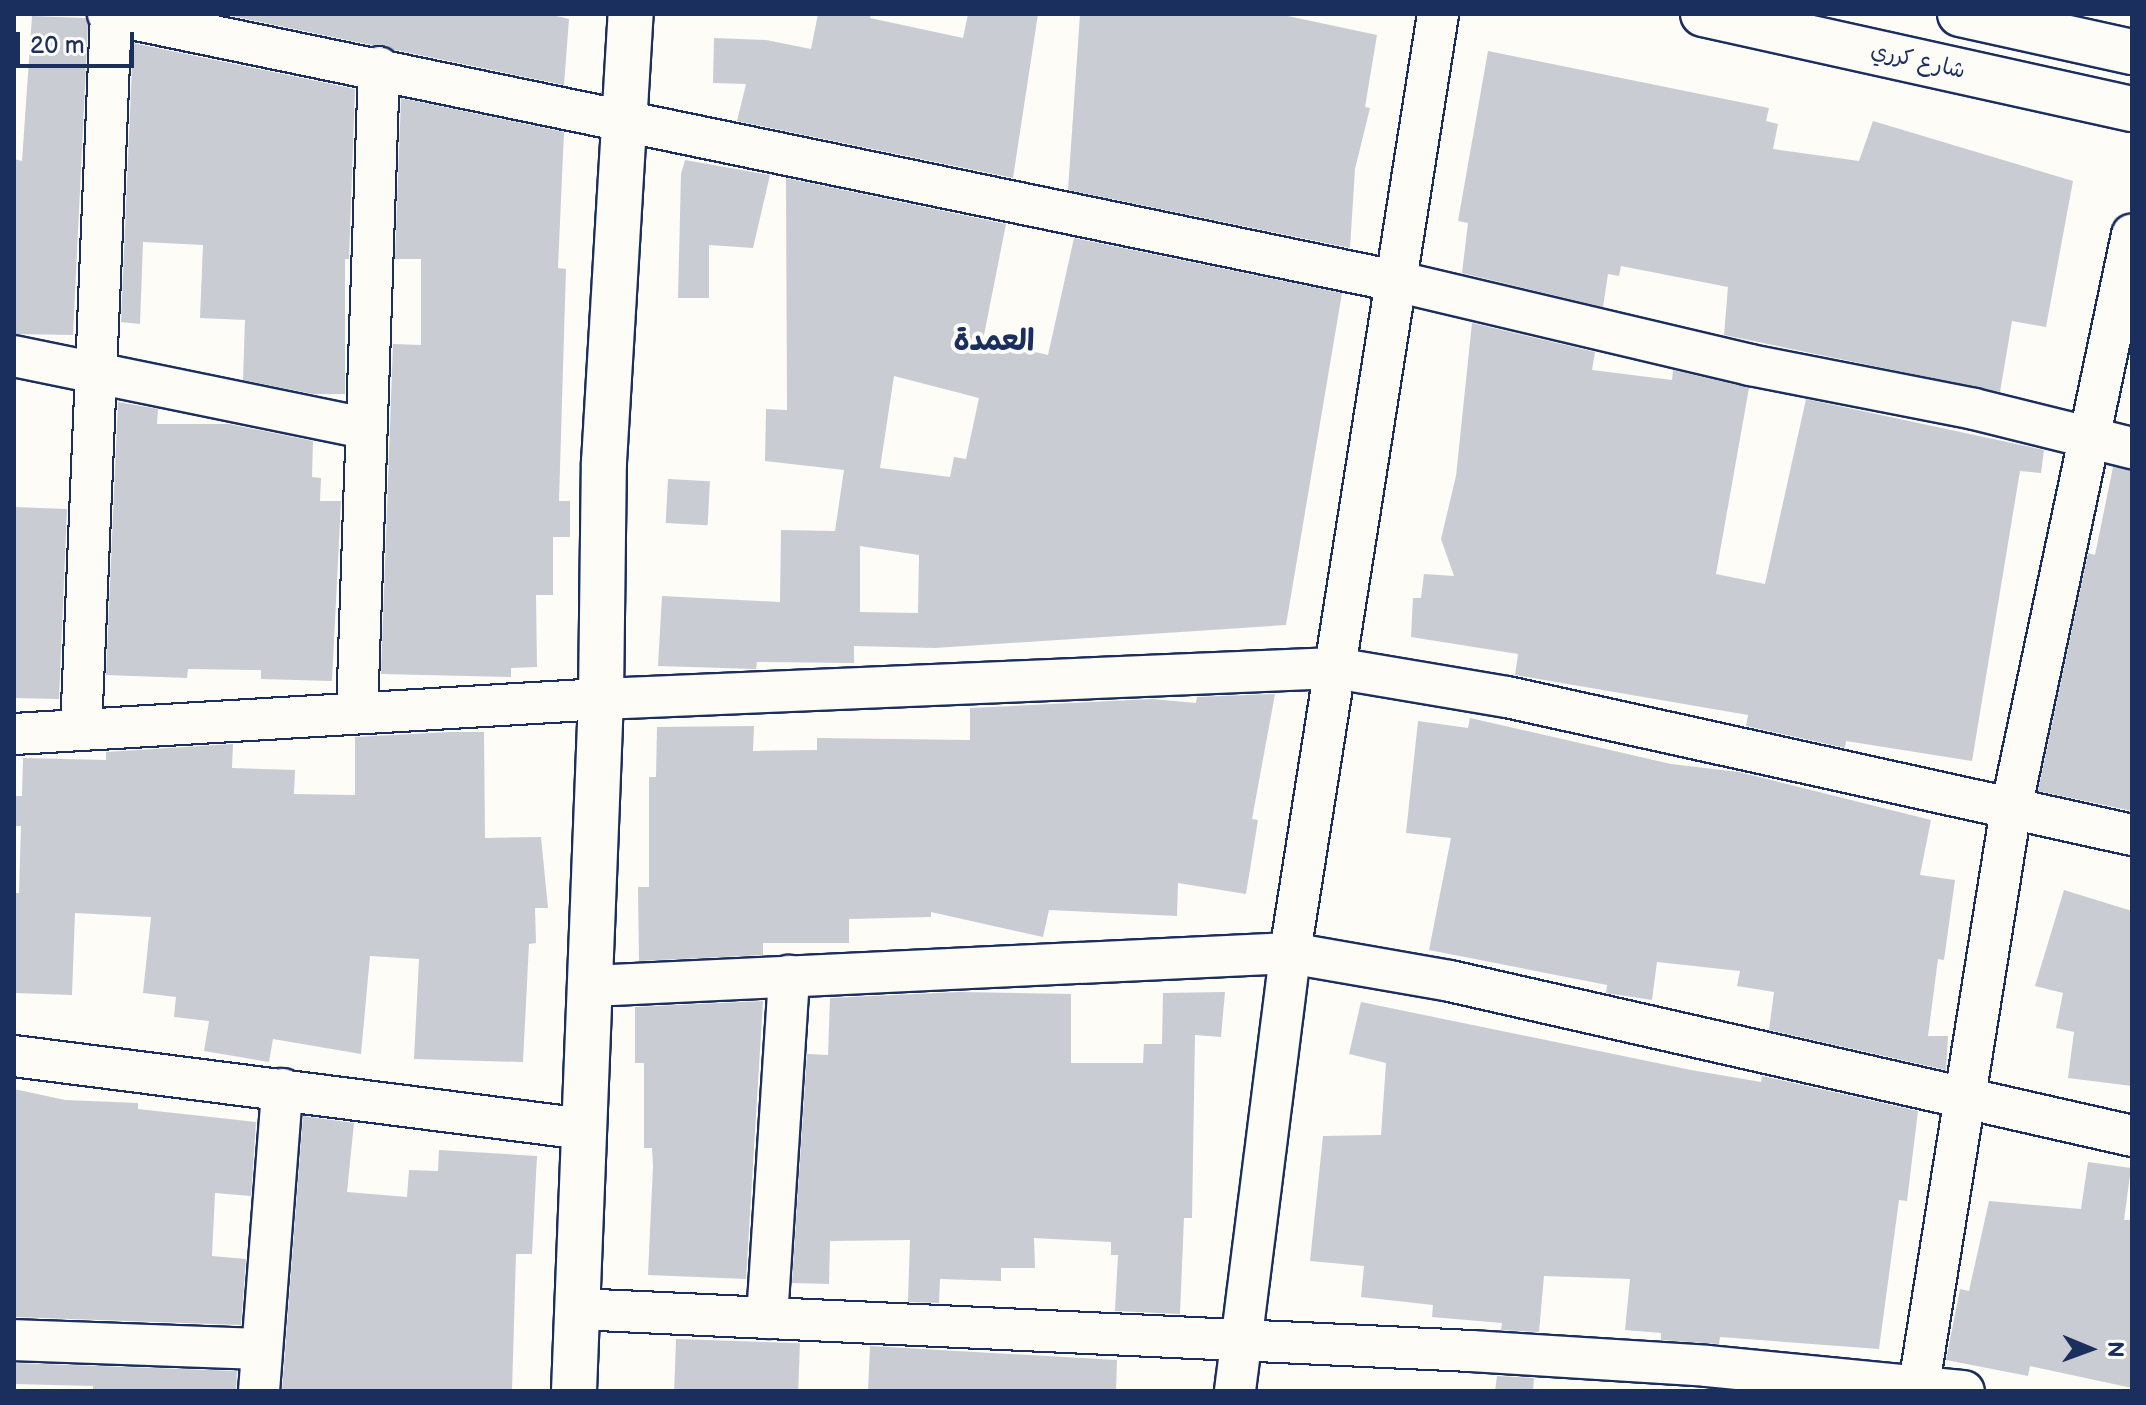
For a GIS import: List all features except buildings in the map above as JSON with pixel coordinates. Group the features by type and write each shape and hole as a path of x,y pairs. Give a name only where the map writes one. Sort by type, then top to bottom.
{"street":[{"path":"81,730 109,14 379,67 621,121 1395,281 2132,448"},
{"path":"574,1391 601,699 604,462 621,121 631,14"},
{"path":"1235,1391 1290,953 1438,14"},
{"name":"شارع كرري","path":"1703,14 2132,109"},
{"path":"1976,16 2132,52"},
{"path":"357,713 364,428 379,67"},
{"path":"1918,1388 2011,809 2086,438 2132,235"},
{"path":"14,356 94,377 364,428"},
{"path":"14,734 601,699 1335,668 1507,697 2132,835"},
{"path":"591,986 1290,953 1450,981 2132,1136"},
{"path":"767,1318 789,976"},
{"path":"14,1056 584,1129"},
{"path":"259,1391 282,1089"},
{"path":"577,1309 1707,1366 1964,1391"},
{"path":"14,1340 261,1349"}],"district":[{"name":"العمدة","path":"994,341"}]}
